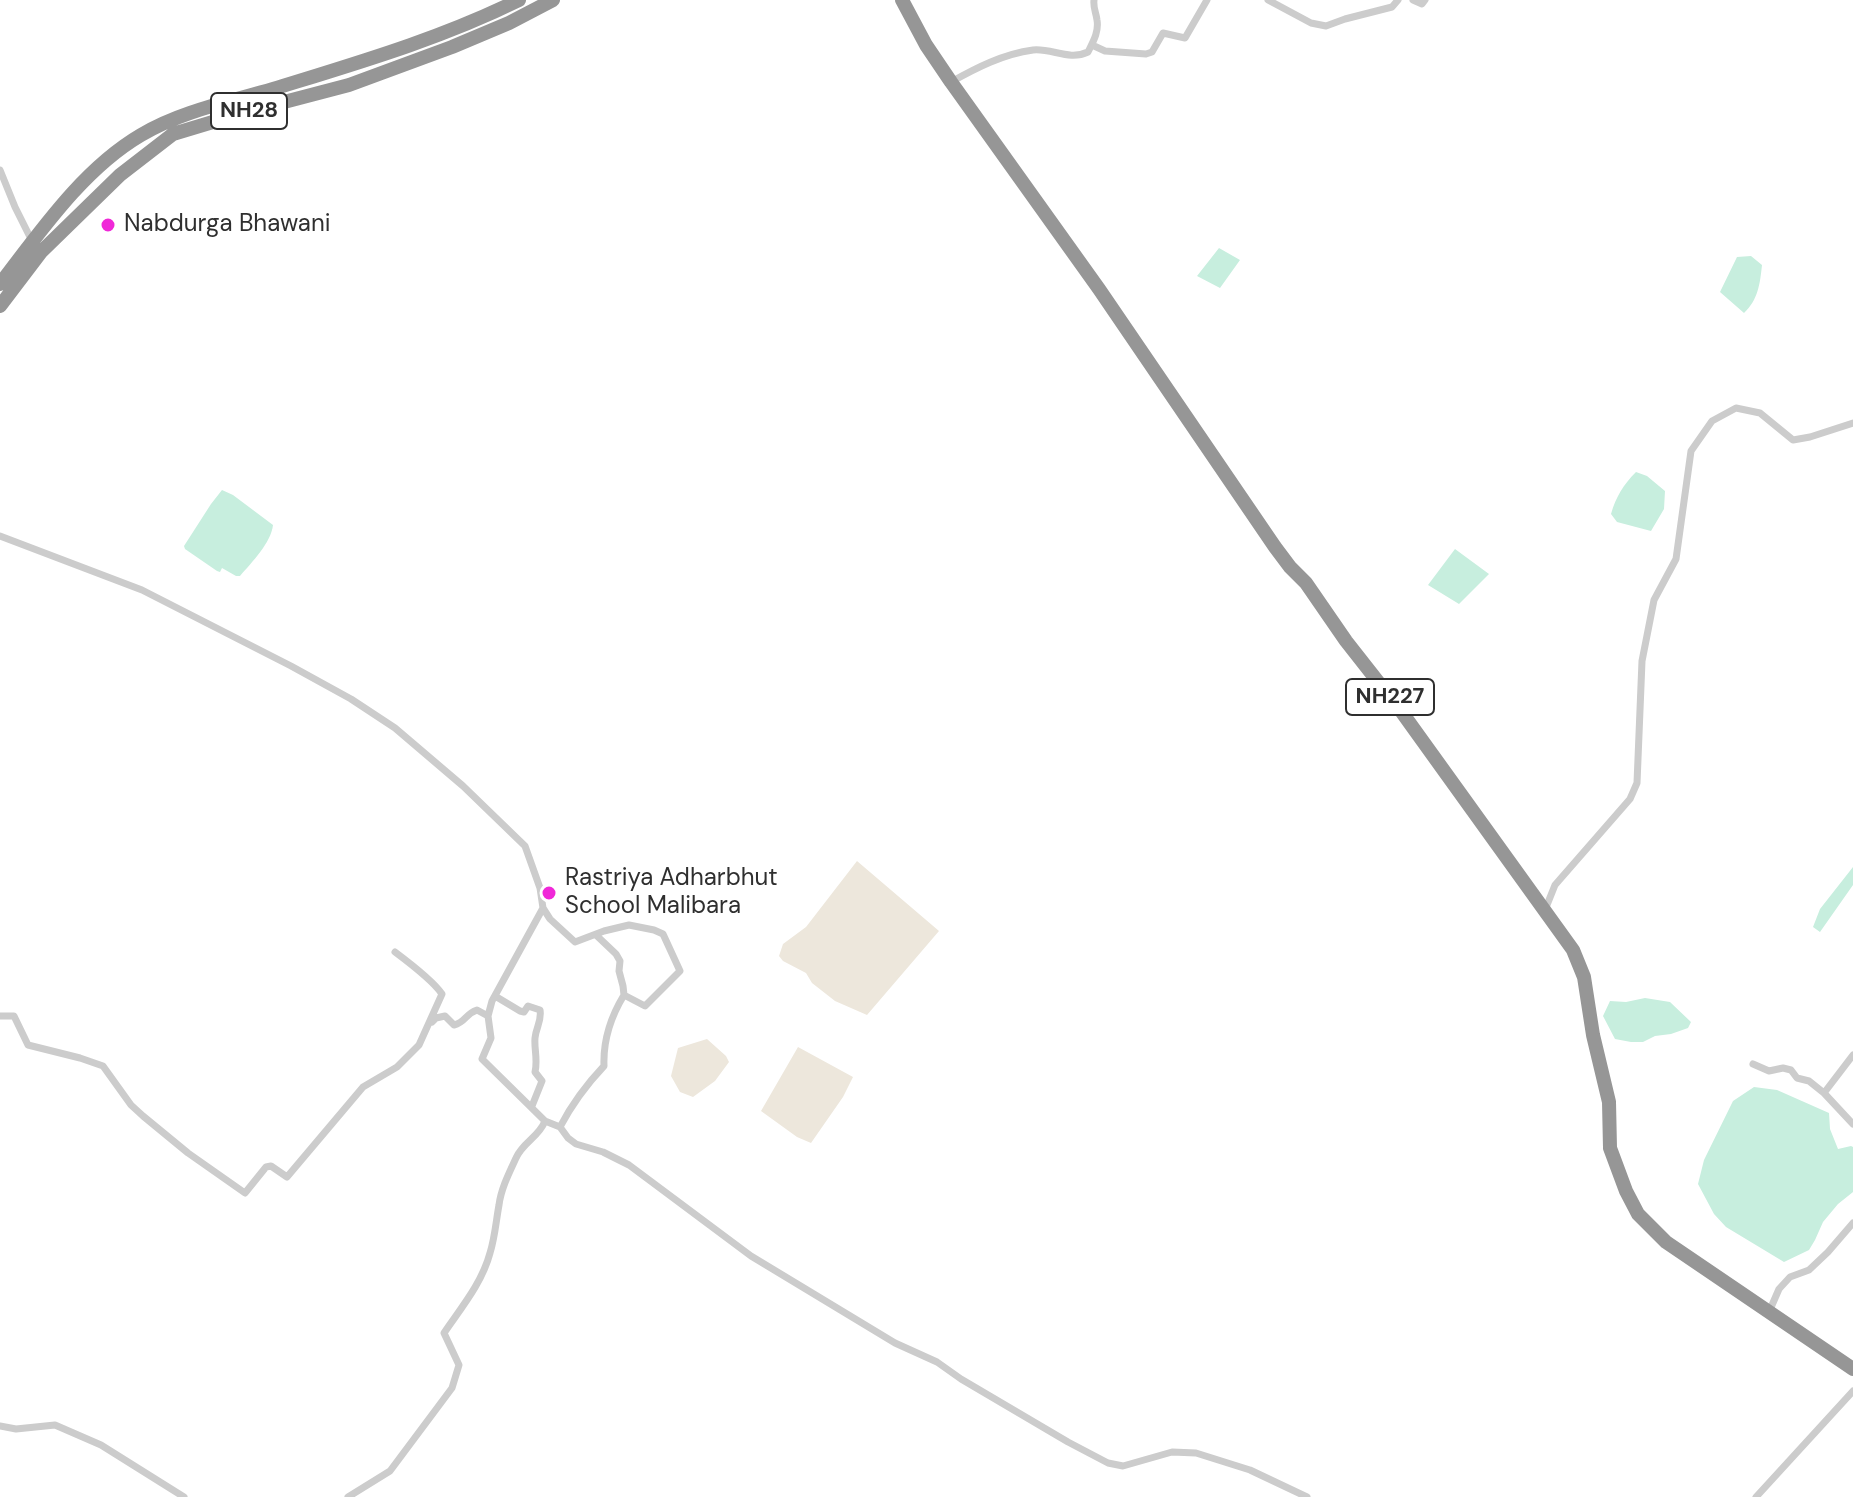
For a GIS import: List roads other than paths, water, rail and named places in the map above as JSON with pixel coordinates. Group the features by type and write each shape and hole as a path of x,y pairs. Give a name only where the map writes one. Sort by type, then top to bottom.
{"highway":[{"name":"NH28","path":"244,105 443,34 519,0"},
{"name":"NH28","path":"0,306 37,247 49,219 107,159 139,136 171,119 349,85 452,47 553,0"},
{"name":"NH227","path":"905,1 926,45 951,82 1144,354 1282,557 1306,583 1346,641 1401,711 1573,950 1584,977 1593,1035 1609,1102 1610,1148 1638,1214 1666,1242 1853,1369"},
{"path":"503,8 509,23"},
{"name":"NH28","path":"0,284 37,247"}],"street":[{"path":"951,82 983,64 1022,52 1047,49 1078,57 1088,52 1098,27 1094,0"},
{"path":"1092,45 1105,51 1152,52 1163,33 1185,38 1207,0"},
{"path":"1268,0 1311,23 1326,26 1392,7 1398,0"},
{"path":"1413,0 1422,4 1425,0"},
{"path":"0,170 15,207 37,247"},
{"path":"1545,910 1555,885 1630,799 1637,783 1642,661 1654,600 1676,559 1691,451 1712,421 1736,408 1760,413 1793,440 1853,423"},
{"path":"0,536 142,590 303,672 395,728 463,786 525,846 540,888 543,908 550,919 575,942 629,925 663,934 680,971 645,1006 624,995"},
{"path":"543,908 495,996 488,1016 491,1038 482,1059 545,1121 560,1127 576,1144 603,1152 629,1165 751,1256 895,1343 937,1362 961,1379 1108,1463 1123,1466 1172,1452 1196,1453 1250,1470 1307,1497"},
{"path":"560,1127 588,1082 604,1066 606,1036 614,1011 624,995 620,961 596,935"},
{"path":"0,1016 14,1016 28,1045 103,1066 131,1105 143,1116 188,1153 245,1193 266,1167 271,1166 287,1177 363,1087 404,1061 419,1045 442,994 436,985 395,952"},
{"path":"495,996 520,1011 524,1012 528,1006 540,1010 542,1015 534,1040 538,1061 535,1072 542,1081 532,1106"},
{"path":"425,1028 441,1016 454,1025 460,1024 469,1013 477,1010 488,1016"},
{"path":"1824,1093 1853,1055"},
{"path":"1753,1064 1769,1071 1791,1070 1797,1078 1809,1081 1824,1093 1853,1124"},
{"path":"348,1497 390,1471 452,1388 459,1365 444,1333 479,1280 490,1255 499,1204 516,1156 523,1144 535,1137 545,1121"},
{"path":"1769,1312 1779,1289 1790,1277 1809,1270 1853,1223"},
{"path":"1756,1497 1853,1391"},
{"path":"0,1426 16,1429 55,1425 101,1445 184,1497"}],"place":[{"name":"Nabdurga Bhawani","path":"108,225"},
{"name":"Rastriya Adharbhut School Malibara","path":"549,893"}]}
